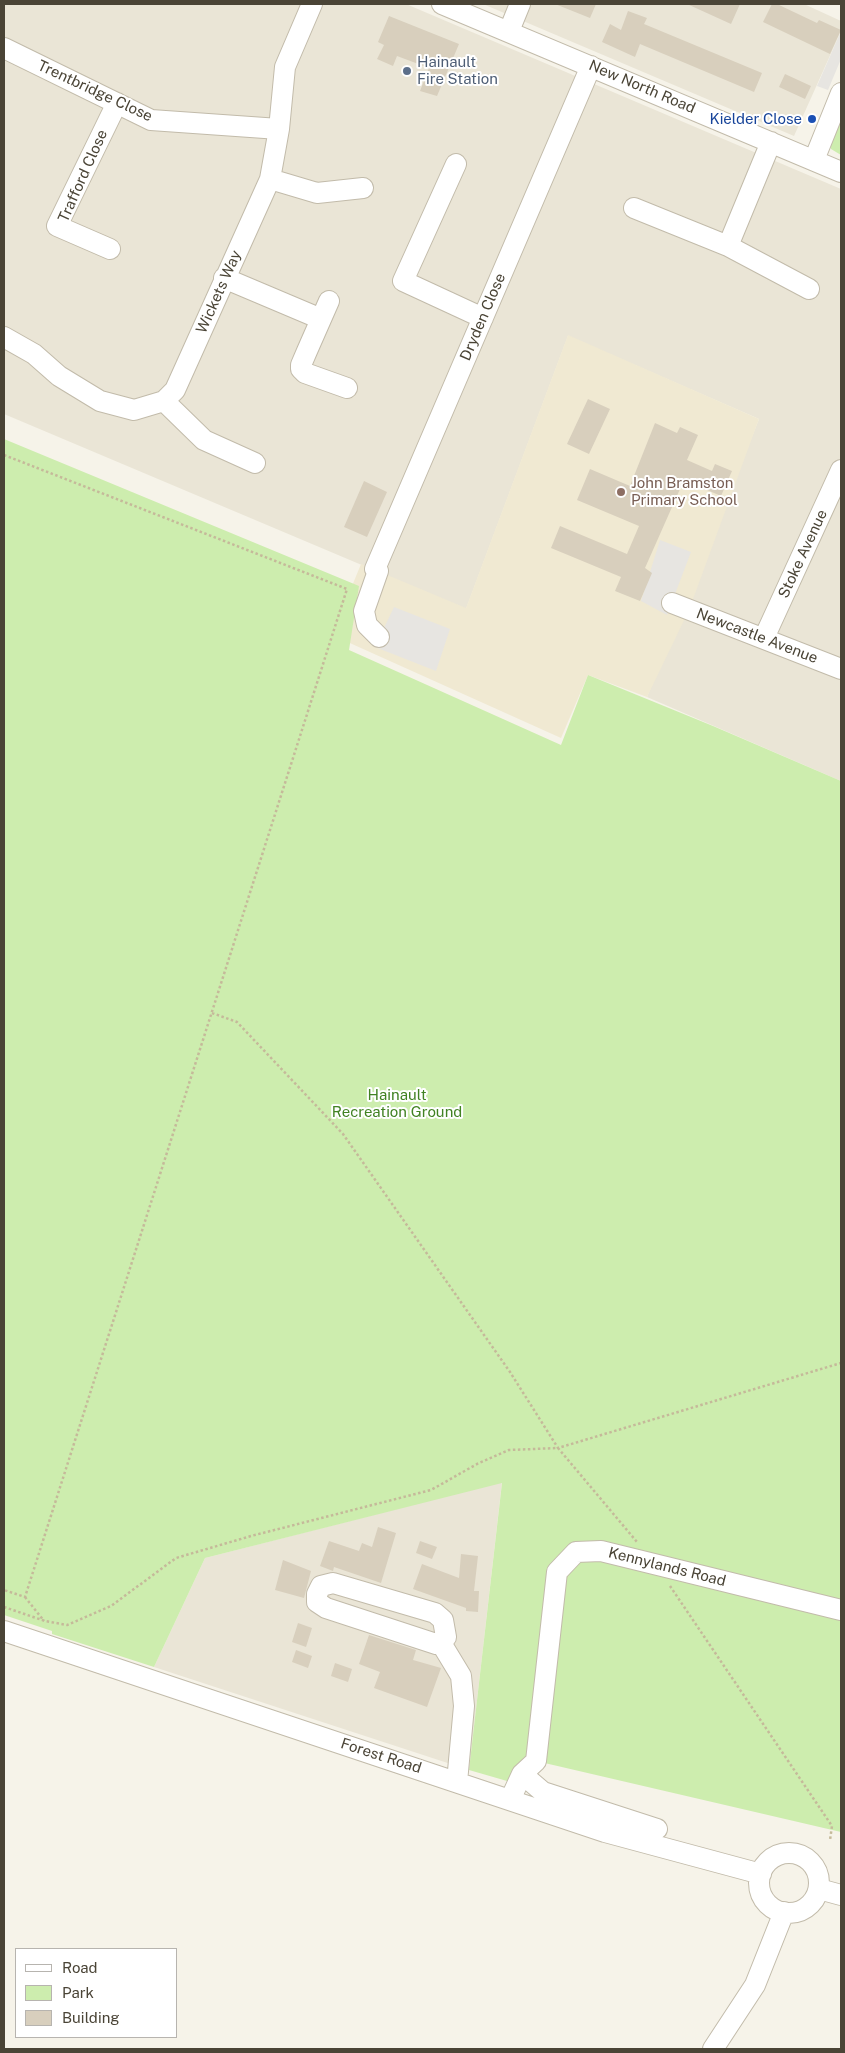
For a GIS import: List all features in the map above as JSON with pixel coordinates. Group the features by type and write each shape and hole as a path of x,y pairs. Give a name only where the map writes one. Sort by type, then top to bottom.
{"street":[{"name":"Wickets Way","path":"164,401 175,390 270,179 279,129 285,67 312,4"},
{"name":"New North Road","path":"442,4 841,172"},
{"path":"509,32 520,4"},
{"name":"Trentbridge Close","path":"4,48 151,120 279,129"},
{"name":"Dryden Close","path":"379,637 367,625 364,611 378,571 375,569 590,66"},
{"path":"814,160 841,93"},
{"name":"Trafford Close","path":"110,249 58,226 116,102"},
{"path":"728,246 771,142"},
{"path":"456,164 403,281 482,318"},
{"path":"270,179 317,193 363,188"},
{"path":"634,208 728,246 809,289"},
{"path":"224,278 325,310 301,369 305,373 347,388"},
{"path":"4,337 34,354 59,376 100,401 134,410 164,401 204,440 255,463"},
{"name":"Stoke Avenue","path":"764,638 841,470"},
{"name":"Newcastle Avenue","path":"672,604 841,669"},
{"name":"Kennylands Road","path":"510,1800 522,1774 536,1761 557,1572 576,1552 601,1550 841,1610"},
{"path":"332,1584 435,1613 443,1620 446,1637 441,1643 436,1644 326,1608 317,1602 317,1594 321,1586 332,1584"},
{"name":"Forest Road","path":"4,1631 605,1832 761,1874"},
{"path":"441,1643 461,1676 464,1706 457,1782"},
{"path":"522,1774 543,1792 657,1829"},
{"path":"783,1854 796,1854 806,1858 813,1865 818,1874 819,1889 815,1899 799,1912 784,1912 764,1902 760,1890 761,1874 766,1865 774,1858 783,1854"},
{"path":"819,1889 841,1894"},
{"path":"713,2049 755,1986 784,1912"}],"path":[{"path":"4,455 347,590 25,1597"},
{"path":"212,1013 237,1022 343,1134 510,1372 558,1448 637,1542"},
{"path":"4,1608 45,1621 67,1625 111,1606 176,1558 252,1536 431,1490 476,1464 509,1450 558,1448 841,1363"},
{"path":"656,1564 832,1826 830,1840"},
{"path":"4,1590 25,1597 45,1621"}],"shaded area":[{"path":"4,4 406,4 841,189 841,781 647,697 759,419 568,336 466,609 4,414"},
{"path":"483,4 804,4 841,21 841,31 794,136"},
{"path":"841,31 841,59 828,90 817,86"},
{"name":"John Bramston Primary School","path":"568,335 759,419 689,610 647,697 588,675 561,738 332,635 361,564 466,608"},
{"path":"660,540 691,552 667,615 641,601"},
{"path":"394,607 450,629 436,671 375,647"},
{"path":"502,1482 469,1770 154,1667 205,1558"}],"green space":[{"path":"841,107 841,155 831,149 829,134"},
{"name":"Hainault Recreation Ground","path":"4,439 359,586 349,650 561,745 588,675 841,781 841,1832 536,1761 517,1778 507,1781 469,1770 502,1483 205,1558 154,1667 52,1634 52,1631 4,1615"}],"building":[{"path":"555,4 596,4 590,18"},
{"path":"687,4 740,4 731,24"},
{"path":"772,4 777,4 817,23 819,20 841,30 830,54 763,22"},
{"path":"628,11 647,18 644,24 762,73 754,92 640,44 635,57 602,42 610,24 621,30"},
{"path":"389,16 459,44 437,96 420,91 429,68 397,56 393,66 377,59 384,45 378,42"},
{"path":"785,74 811,86 805,99 779,87"},
{"path":"588,399 610,409 589,454 567,444"},
{"path":"655,423 677,433 680,427 698,435 687,460 712,471 715,464 732,471 721,496 684,480 645,568 652,573 640,601 615,591 621,577 551,548 560,526 627,554 639,526 577,500 590,469 630,486"},
{"path":"364,481 387,492 367,537 344,527"},
{"path":"378,1527 396,1533 381,1583 334,1567 333,1571 320,1566 329,1541 359,1551 362,1543 372,1547"},
{"path":"420,1541 437,1547 432,1559 416,1553"},
{"path":"461,1554 478,1556 474,1591 479,1591 478,1612 466,1611 466,1608 413,1589 422,1564 459,1578"},
{"path":"283,1560 311,1571 304,1598 275,1590"},
{"path":"298,1623 312,1628 306,1647 292,1642"},
{"path":"369,1635 416,1650 413,1660 441,1668 427,1707 374,1688 380,1672 359,1664"},
{"path":"296,1650 312,1656 308,1668 292,1662"},
{"path":"335,1663 352,1669 348,1682 331,1676"}],"place":[{"name":"Hainault Fire Station","path":"407,71"},
{"name":"Kielder Close","path":"812,119"},
{"name":"John Bramston Primary School","path":"621,492"}]}
